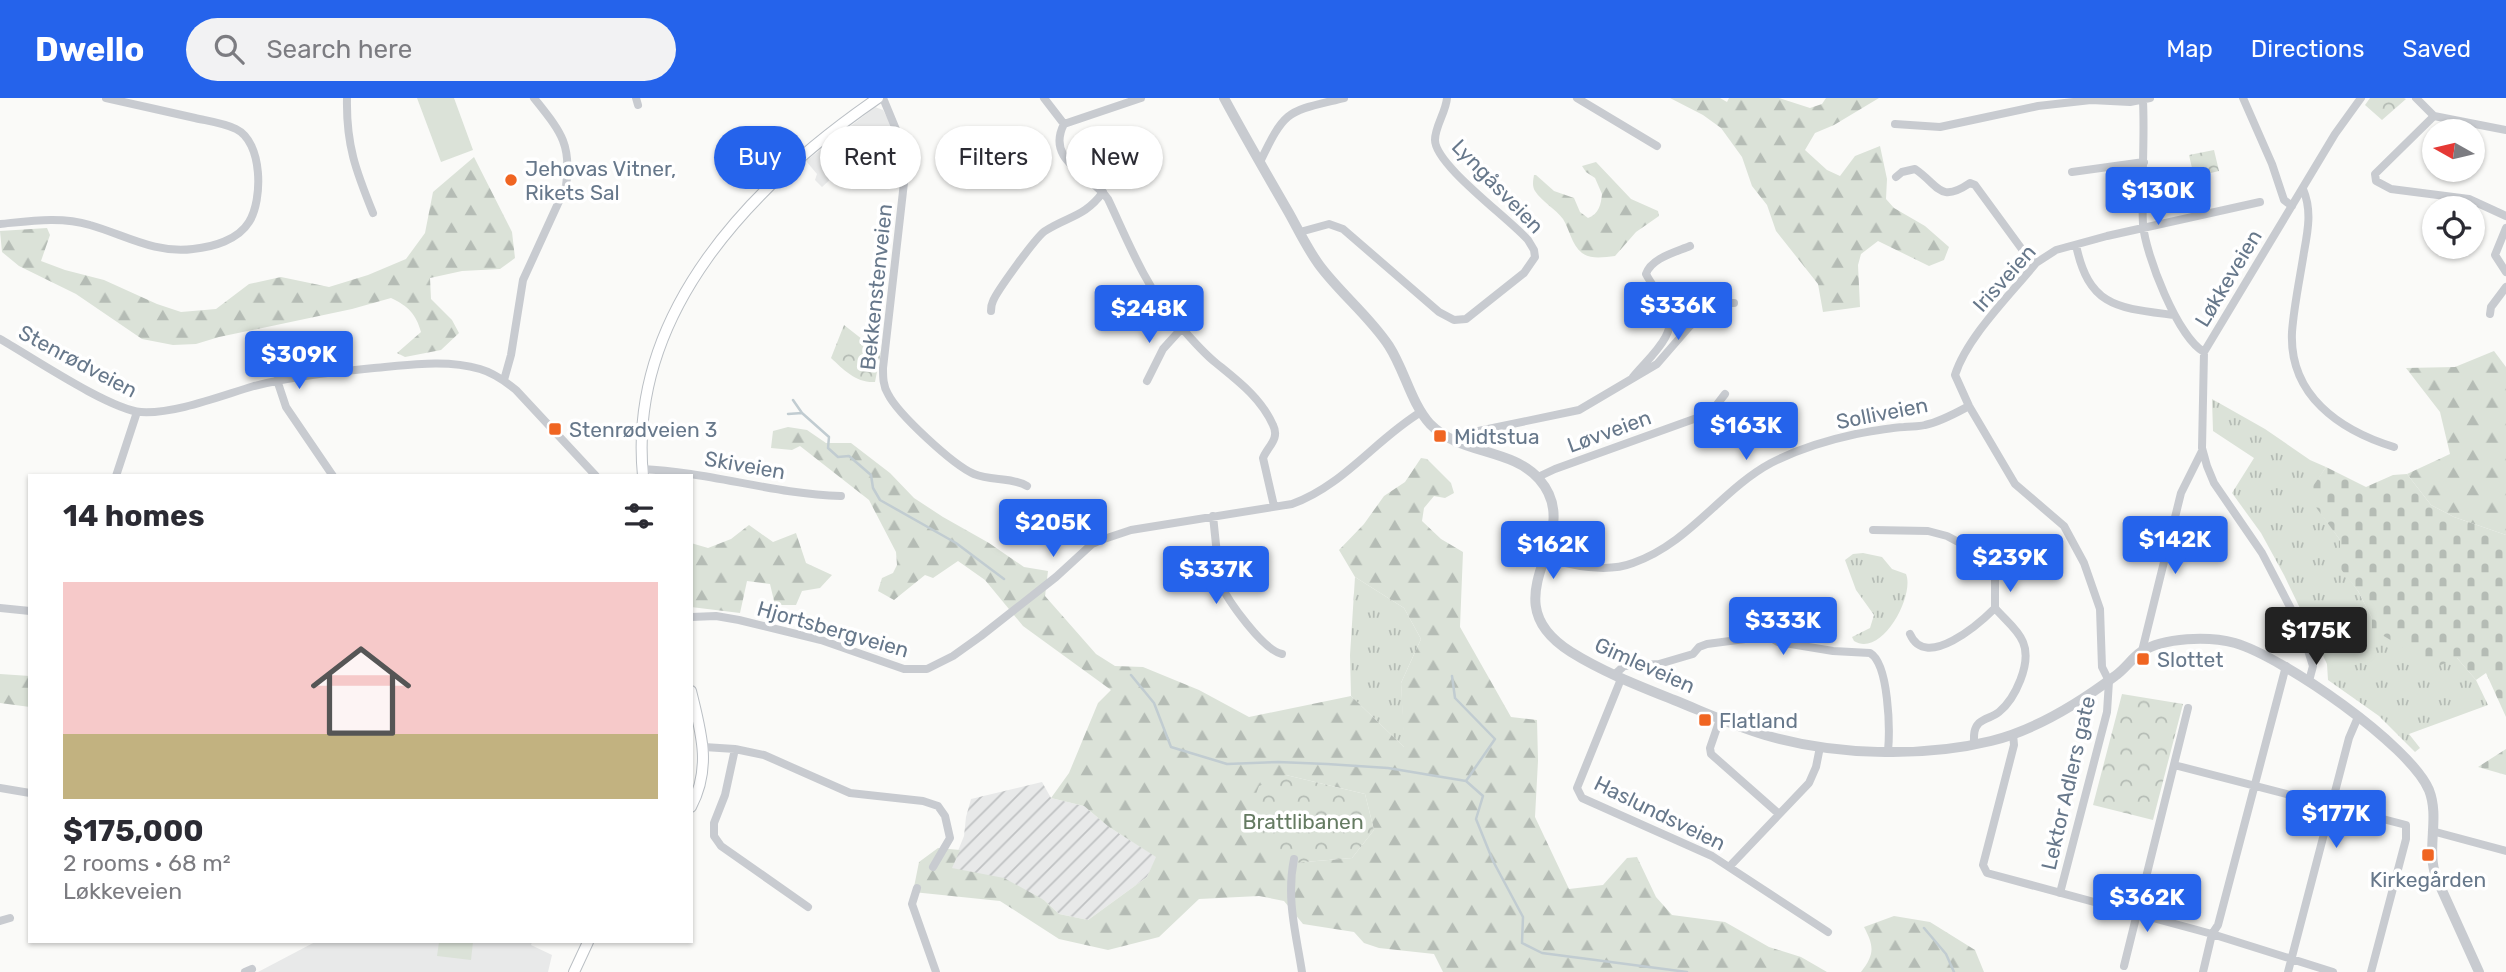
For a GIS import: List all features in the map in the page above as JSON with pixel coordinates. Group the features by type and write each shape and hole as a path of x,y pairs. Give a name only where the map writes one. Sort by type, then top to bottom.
{"main road":[{"path":"643,472 643,424 652,370 672,316 689,284 718,244 773,184 823,137 878,98"},
{"path":"693,700 704,747 701,781 693,802"},
{"path":"574,972 588,943"}],"street":[{"path":"0,224 68,220 89,224 147,246 180,250 224,242 248,224 258,196 258,175 255,155 242,134 236,129 212,122 106,98"},
{"path":"347,98 347,135 373,213"},
{"path":"504,380 523,280 566,186 567,152 563,139 534,98"},
{"name":"Bekkenstenveien","path":"883,98 907,156 883,368 885,388 899,409 952,461 978,475 1027,485"},
{"path":"1044,98 1064,124"},
{"path":"1064,124 1141,98"},
{"path":"1224,98 1323,270 1386,342 1421,412 1437,430 1457,443 1522,465 1538,477"},
{"path":"1260,162 1275,130 1291,113 1344,98"},
{"name":"Lyngåsveien","path":"1300,232 1329,224 1343,229 1439,312 1454,320 1466,319 1524,273 1535,257 1528,240 1461,179 1436,147 1435,137 1447,98"},
{"path":"1577,98 1657,146"},
{"path":"2243,98 2272,164 2284,200 2292,206"},
{"name":"Løkkeveien","path":"2309,681 2313,666 2301,628 2262,553 2214,483 2202,448 2204,352 2334,134 2361,98"},
{"path":"2416,98 2434,116 2506,130"},
{"path":"1895,124 1940,127 2038,106 2091,100 2147,99 2143,227 2156,273 2174,315 2196,348 2204,352"},
{"path":"2434,116 2375,174 2376,181 2391,189 2408,189 2469,199 2506,216"},
{"path":"1064,124 1059,138 1063,156 1070,166 1103,192 1161,302 1214,362 1244,384 1274,426 1275,440 1263,458 1274,506"},
{"path":"2072,172 2144,162"},
{"path":"1896,177 1902,172 1915,169 1933,186 1944,193 1952,194 1970,183 1975,185 2024,252 2036,263"},
{"path":"2303,189 2309,202 2308,222 2292,331 2298,373 2307,392 2325,410 2345,425 2377,442 2394,447"},
{"path":"991,312 995,297 1038,236 1076,217 1095,203 1103,192"},
{"name":"Irisveien","path":"2109,681 2102,667 2100,609 2084,563 2071,536 2055,516 2015,484 1969,405 1955,375 1959,363 1981,331 2036,263 2049,253 2143,227 2260,202"},
{"path":"2506,228 2495,255 2506,272"},
{"path":"2076,245 2091,284 2111,304 2174,315"},
{"path":"1632,379 1655,352 1670,327 1671,314 1646,274 1648,268 1690,246"},
{"path":"2490,314 2491,307 2506,287"},
{"path":"1457,443 1464,434 1579,410 1657,364 1690,326 1702,317 1727,303 1734,303"},
{"path":"1147,381 1163,349 1182,328"},
{"name":"Stenrødveien","path":"0,339 106,400 138,412 170,409 277,380 319,373 430,363 480,369 504,380 516,390 594,474"},
{"path":"277,380 286,407 332,474"},
{"name":"Løvveien","path":"1538,477 1705,415 1712,411 1726,394"},
{"name":"Solliveien","path":"1544,558 1607,568 1635,563 1679,538 1770,463 1855,435 1925,426 1969,405"},
{"path":"117,474 138,412"},
{"name":"Hjortsbergveien","path":"693,617 716,616 739,620 821,640 904,669 927,669 953,656 981,636 1056,577 1092,544 1131,530 1302,500 1328,486 1421,412"},
{"path":"2142,651 2181,493 2202,448"},
{"name":"Skiveien","path":"643,472 668,474"},
{"name":"Skiveien","path":"693,476 812,495 841,496"},
{"name":"Gimleveien","path":"1538,477 1552,504 1554,520 1535,591 1540,624 1552,639 1618,677 1766,736 1861,752 1974,744 2039,724 2109,681 2142,651 2186,639 2208,638 2256,650 2309,681 2358,717 2410,761 2428,787 2434,815 2431,864 2479,972"},
{"path":"1213,516 1220,583 1224,593 1261,641 1275,653 1282,654"},
{"path":"1873,530 1908,529 1940,533 1976,554 1996,578 1995,608 1971,631 1947,644 1933,646 1920,645 1913,641 1910,634"},
{"path":"0,608 28,611"},
{"path":"1974,744 1975,730 1979,723 1997,714 2009,702 2026,659 2025,645 2019,634 1995,608"},
{"path":"1618,677 1624,667 1666,662 1693,654 1699,647 1707,644 1768,636 1778,642 1833,651 1870,653 1878,663 1887,701 1888,751"},
{"path":"2203,972 2212,934 2218,925 2286,666"},
{"name":"Haslundsveien","path":"1618,677 1577,788 1582,798 1730,866 1828,932"},
{"name":"Lektor Adlers gate","path":"2060,893 2107,712 2109,681"},
{"path":"2124,966 2188,708"},
{"path":"2288,972 2349,738 2358,717"},
{"path":"1720,719 1710,748 1711,754 1779,814"},
{"path":"2013,734 2012,753 1983,865 1986,873 2212,934 2333,972"},
{"path":"704,747 735,748 764,755 850,793 923,801 938,806 945,817 950,838 933,867"},
{"path":"1730,866 1809,783 1816,768 1820,747"},
{"path":"735,748 725,795 714,823 713,836 721,846 808,908"},
{"path":"2174,765 2406,825 2406,839 2371,972"},
{"path":"0,788 28,793"},
{"path":"2432,831 2506,851"},
{"path":"1294,859 1290,882 1293,927 1302,972"},
{"path":"917,888 912,904 936,972"},
{"path":"0,921 10,918"}],"shaded area":[{"path":"875,107 883,110 891,125 890,126 851,126"},
{"path":"820,150 820,185 815,180 817,174 806,161"},
{"path":"1042,782 1051,798 1084,806 1109,827 1157,857 1147,877 1088,920 1059,914 1044,900 951,868 964,836 971,799"},
{"path":"313,943 532,943 552,955 548,972 258,972"}],"green space":[{"path":"417,98 454,98 473,150 441,162"},
{"path":"1670,98 1720,98 1727,102 1729,98 1779,98 1810,108 1822,104 1826,98 1879,98 1815,133 1805,150 1827,170 1840,176 1855,156 1880,146 1887,179 1886,199 1894,208 1925,226 1949,247 1944,260 1929,266 1878,241 1861,254 1858,265 1860,307 1823,312 1818,284 1776,231 1767,205 1752,186 1742,157 1721,128"},
{"path":"2370,98 2406,99 2382,120 2365,105"},
{"path":"2214,150 2219,171 2194,177 2189,155"},
{"path":"474,157 512,232 515,258 500,269 462,271 430,278 431,299 452,320 459,333 441,350 405,357 397,353 421,332 410,311 391,298 196,344 173,345 142,339 76,294 19,266 2,252 0,231 47,228 50,235 41,261 104,280 181,312 216,309 249,284 281,277 329,287 406,259 425,233 433,192"},
{"path":"1596,162 1631,199 1658,211 1659,216 1636,232 1615,256 1594,257 1582,253 1575,245 1563,219 1533,187 1536,175 1554,191 1574,198 1580,212 1588,218 1597,211 1602,194 1595,178 1582,166"},
{"path":"844,325 881,351 875,382 856,378 831,358"},
{"path":"2494,351 2506,367 2506,535 2454,517 2431,505 2407,474 2450,454 2440,412 2406,368 2455,367"},
{"path":"2212,399 2265,429 2310,460 2326,467 2308,495 2340,540 2341,568 2358,591 2372,618 2457,658 2476,680 2488,705 2409,734 2420,748 2415,752 2379,716 2328,680 2327,664 2284,575 2261,533 2232,493 2254,458 2213,431"},
{"path":"788,427 807,430 826,443 851,443 890,473 914,498 943,517 1024,567 1048,571 1045,596 1096,654 1115,666 1143,667 1199,690 1249,717 1351,696 1404,747 1401,683 1421,639 1404,608 1355,577 1339,550 1364,524 1384,496 1405,482 1421,458 1427,459 1451,483 1454,493 1445,498 1434,496 1424,508 1422,521 1441,539 1463,552 1460,627 1511,717 1537,720 1535,817 1569,889 1603,885 1627,858 1637,857 1656,897 1672,915 1725,922 1769,947 1801,957 1827,972 1443,972 1434,954 1379,948 1364,943 1354,932 1303,924 1284,901 1259,896 1199,899 1159,937 1108,950 1059,939 1000,901 913,892 919,862 938,848 960,850 952,868 1004,878 1044,900 1059,914 1088,920 1147,877 1156,857 1109,827 1084,806 1051,798 1069,773 1098,703 1111,690 1023,626 985,580 958,561 933,578 925,575 894,600 878,591 882,578 893,573 897,565 896,552 869,500 800,446 792,450 771,448 773,431","holes":["1286,775 1365,794 1374,830 1352,858 1293,863"]},
{"path":"2326,467 2366,487 2393,475 2407,474 2431,505 2454,517 2506,535 2506,717 2486,673 2476,680 2457,658 2436,667 2372,629 2372,618 2358,591 2340,568 2340,540 2307,495"},
{"path":"749,525 773,542 796,533 806,563 832,575 820,588 802,591 796,605 775,605 770,584 747,581 740,613 693,607 693,544 708,548 731,539"},
{"path":"1853,554 1882,557 1892,569 1906,574 1907,584 1906,596 1894,622 1875,641 1865,644 1854,641 1852,637 1870,628 1874,615 1856,590 1845,560"},
{"path":"1355,577 1404,608 1421,639 1401,683 1405,748 1351,696 1350,655"},
{"path":"0,674 28,676 28,707 0,703"},
{"path":"2122,694 2183,704 2153,820 2093,805"},
{"path":"2506,749 2506,775 2478,767"},
{"name":"Brattlibanen","path":"1286,775 1365,794 1374,830 1352,858 1293,863 1266,847 1244,825 1259,786"},
{"path":"1894,916 1930,922 1975,950 1984,972 1861,972 1871,955 1870,940 1864,927"},
{"path":"439,943 473,943 471,960 437,956"}],"waterway":[{"path":"793,400 802,413 829,437 828,448 838,457 849,456 871,475 873,488 880,500 956,543 1004,579"},
{"path":"788,414 802,413"},
{"path":"1131,675 1154,703 1171,747 1227,764 1278,762 1388,768 1466,781"},
{"path":"1452,676 1455,698 1495,739 1466,781 1483,796 1476,819 1493,861 1523,917 1522,943 1542,953 1687,972"},
{"path":"1924,928 1946,954 1954,972"}],"place":[{"name":"Jehovas Vitner, Rikets Sal","path":"511,180"},
{"name":"Stenrødveien 3","path":"555,429"},
{"name":"Midtstua","path":"1440,436"},
{"name":"Slottet","path":"2143,659"},
{"name":"Flatland","path":"1705,720"},
{"name":"Kirkegården","path":"2428,855"}]}
